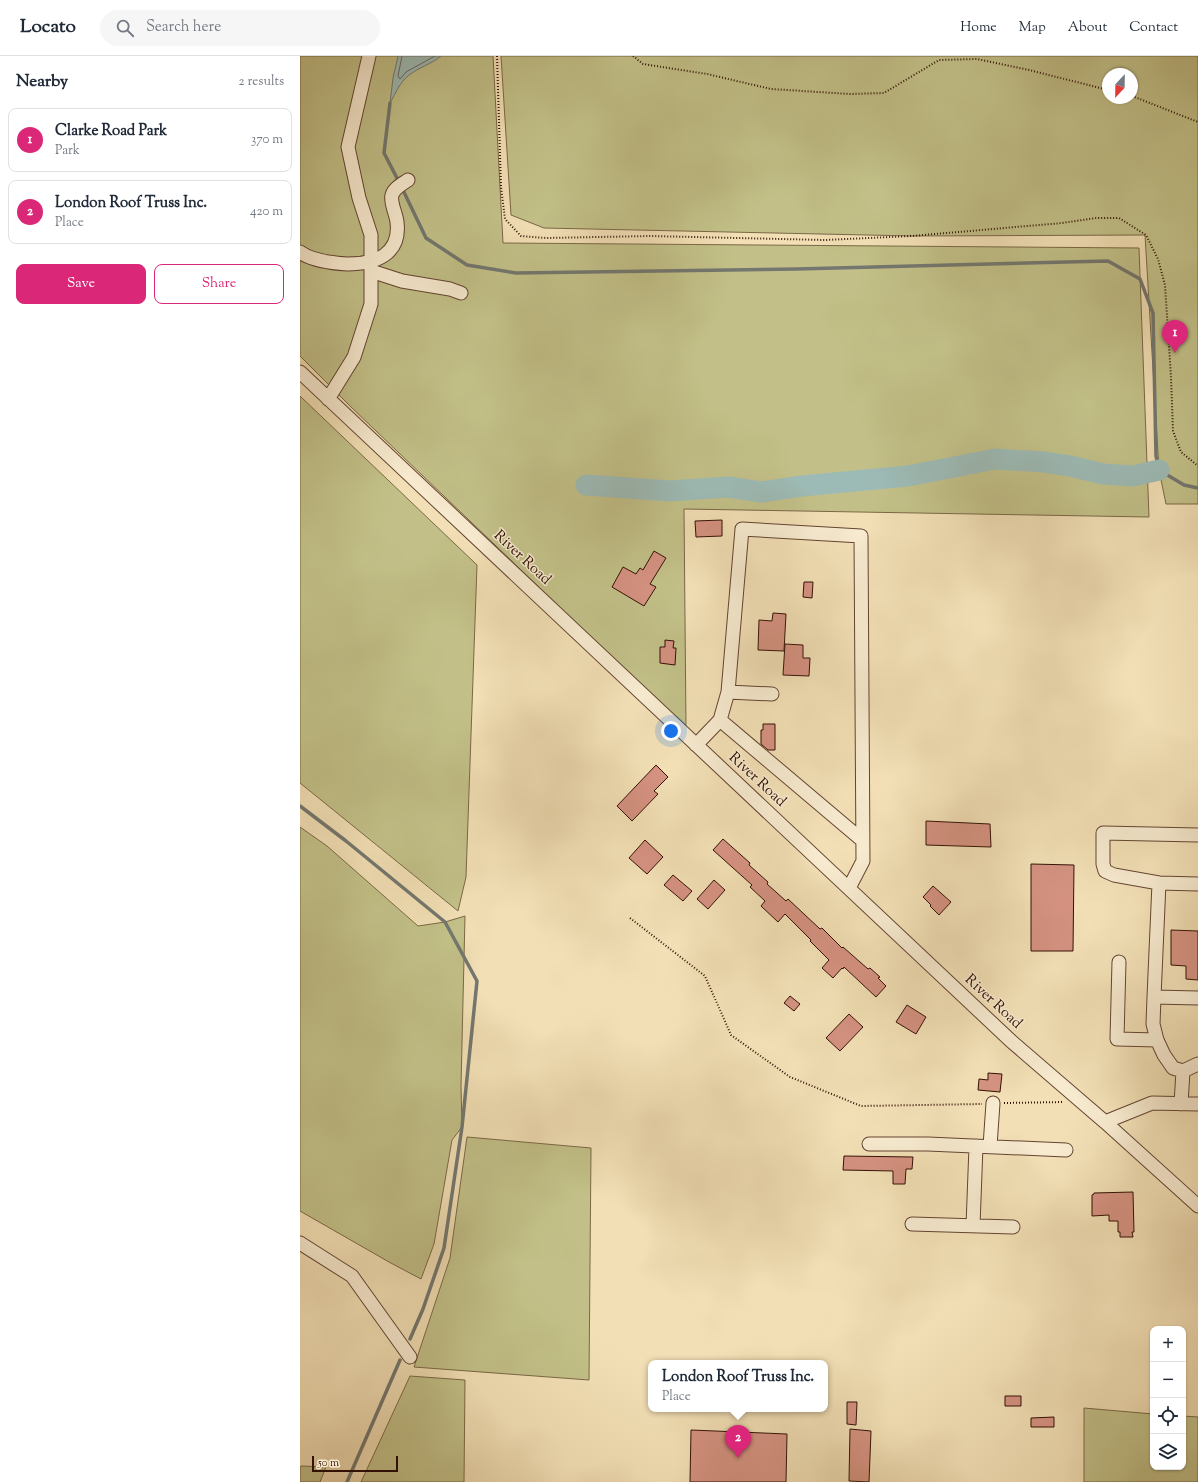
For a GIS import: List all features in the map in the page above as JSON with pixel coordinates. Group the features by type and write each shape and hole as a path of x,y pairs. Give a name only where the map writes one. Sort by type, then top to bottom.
{"street":[{"path":"328,398 354,357 371,304 371,235 359,198 348,147 368,56"},
{"path":"371,266 388,252 395,242 397,221 392,197 393,192 404,183"},
{"path":"300,252 326,262 371,266 402,281 450,289 461,293"},
{"name":"River Road","path":"300,372 1011,1041 1105,1122 1198,1206"},
{"path":"696,745 720,720 728,692 742,529 861,536 863,861 849,888"},
{"path":"728,692 772,694"},
{"path":"720,720 862,840"},
{"path":"1198,835 1103,833 1103,864 1105,871 1114,876 1160,883 1198,884"},
{"path":"1160,883 1153,1024 1157,1040 1164,1056 1173,1068 1183,1071 1198,1064"},
{"path":"1119,962 1117,1039 1157,1040"},
{"path":"1154,997 1198,998"},
{"path":"1181,1104 1183,1071"},
{"path":"990,1146 993,1103"},
{"path":"1105,1122 1152,1104 1198,1104"},
{"path":"869,1144 928,1144 1066,1150"},
{"path":"973,1226 976,1146"},
{"path":"912,1224 1013,1228"},
{"path":"300,1243 352,1276 410,1357"}],"path":[{"path":"497,56 501,187 505,218 521,236 546,238 650,236 825,240 912,236 1062,223 1096,218 1119,218 1146,235 1158,259 1164,285 1171,377 1173,431 1181,452 1198,466"},
{"path":"633,56 643,64 707,74 771,89 850,94 884,92 939,60 978,59 1102,88"},
{"path":"1138,98 1198,122"},
{"path":"630,918 705,976 731,1035 790,1077 861,1106 1081,1102"}],"shaded area":[{"path":"300,56 493,56 503,243 1139,248 1149,517 684,509 686,728 350,406 300,356"},
{"path":"501,56 1198,56 1198,504 1166,504 1159,470 1145,235 912,236 544,228 511,215"},
{"path":"300,396 477,565 466,877 458,911 300,783"},
{"path":"300,827 327,846 418,926 445,922 465,916 461,1086 462,1127 452,1140 434,1244 421,1279 300,1211"},
{"path":"467,1137 591,1148 589,1380 414,1367 450,1258"},
{"path":"410,1376 465,1380 464,1482 361,1482"},
{"path":"1084,1408 1150,1414 1150,1470 1186,1470 1186,1416 1198,1417 1198,1482 1084,1482"},
{"path":"300,1467 326,1467 320,1482 300,1482"}],"water":[{"path":"398,56 441,56 413,72 406,78 398,88 390,103 393,78"}],"building":[{"path":"722,520 722,536 696,537 695,521"},
{"path":"654,551 666,558 650,584 656,587 644,606 612,587 623,567 636,574 640,568 643,570"},
{"path":"804,582 813,582 812,598 803,597"},
{"path":"773,613 786,614 784,651 758,650 759,620 772,621"},
{"path":"665,640 674,641 673,648 676,648 675,665 660,663 660,647 665,647"},
{"path":"785,644 803,645 803,658 810,658 809,676 783,675"},
{"path":"763,724 775,724 775,750 768,750 761,744 761,730 763,730"},
{"path":"656,765 668,777 654,791 658,794 632,821 617,806"},
{"path":"926,821 990,824 991,847 926,845"},
{"path":"723,839 750,863 749,865 768,882 767,884 786,901 788,899 820,929 822,928 842,948 843,947 868,969 870,968 880,977 878,978 886,986 876,997 844,967 833,978 822,968 829,960 785,914 778,922 761,906 765,901 750,887 752,885 713,850"},
{"path":"645,840 663,857 647,874 629,858"},
{"path":"1031,864 1074,865 1073,951 1031,951"},
{"path":"673,875 692,891 683,901 664,885"},
{"path":"714,880 725,890 708,909 697,899"},
{"path":"933,886 951,902 939,915 923,897"},
{"path":"1171,930 1198,931 1198,980 1186,979 1186,966 1171,965"},
{"path":"790,996 800,1004 794,1011 784,1003"},
{"path":"907,1005 926,1017 916,1034 896,1022"},
{"path":"849,1014 863,1027 840,1051 826,1038"},
{"path":"988,1073 1002,1074 1000,1092 978,1090 979,1079 988,1080"},
{"path":"844,1156 913,1157 912,1169 906,1169 905,1184 893,1184 893,1171 843,1170"},
{"path":"1133,1192 1133,1237 1120,1237 1120,1232 1118,1232 1118,1221 1109,1221 1109,1215 1092,1216 1092,1195 1094,1193"},
{"path":"1005,1396 1021,1396 1021,1406 1005,1406"},
{"path":"847,1402 857,1402 856,1425 847,1424"},
{"path":"1054,1417 1054,1427 1031,1427 1031,1418"},
{"path":"850,1429 871,1431 869,1482 849,1481"},
{"path":"691,1430 787,1434 786,1482 690,1482"}],"waterway":[{"path":"390,103 384,153 399,182"},
{"path":"402,188 426,238 467,265 516,273 797,269 1108,261 1140,279 1153,313 1156,456 1159,470 1184,485 1198,488"},
{"path":"586,485 670,491 728,487 761,492 802,486 908,476 995,459 1044,462 1070,466 1103,474 1133,476 1159,470"},
{"path":"300,806 346,841 445,922 477,981 462,1127 444,1248 423,1309 410,1339"},
{"path":"347,1482 400,1360"}],"place":[{"name":"Clarke Road Park","path":"1175,353"},
{"name":"London Roof Truss Inc.","path":"738,1458"}]}
